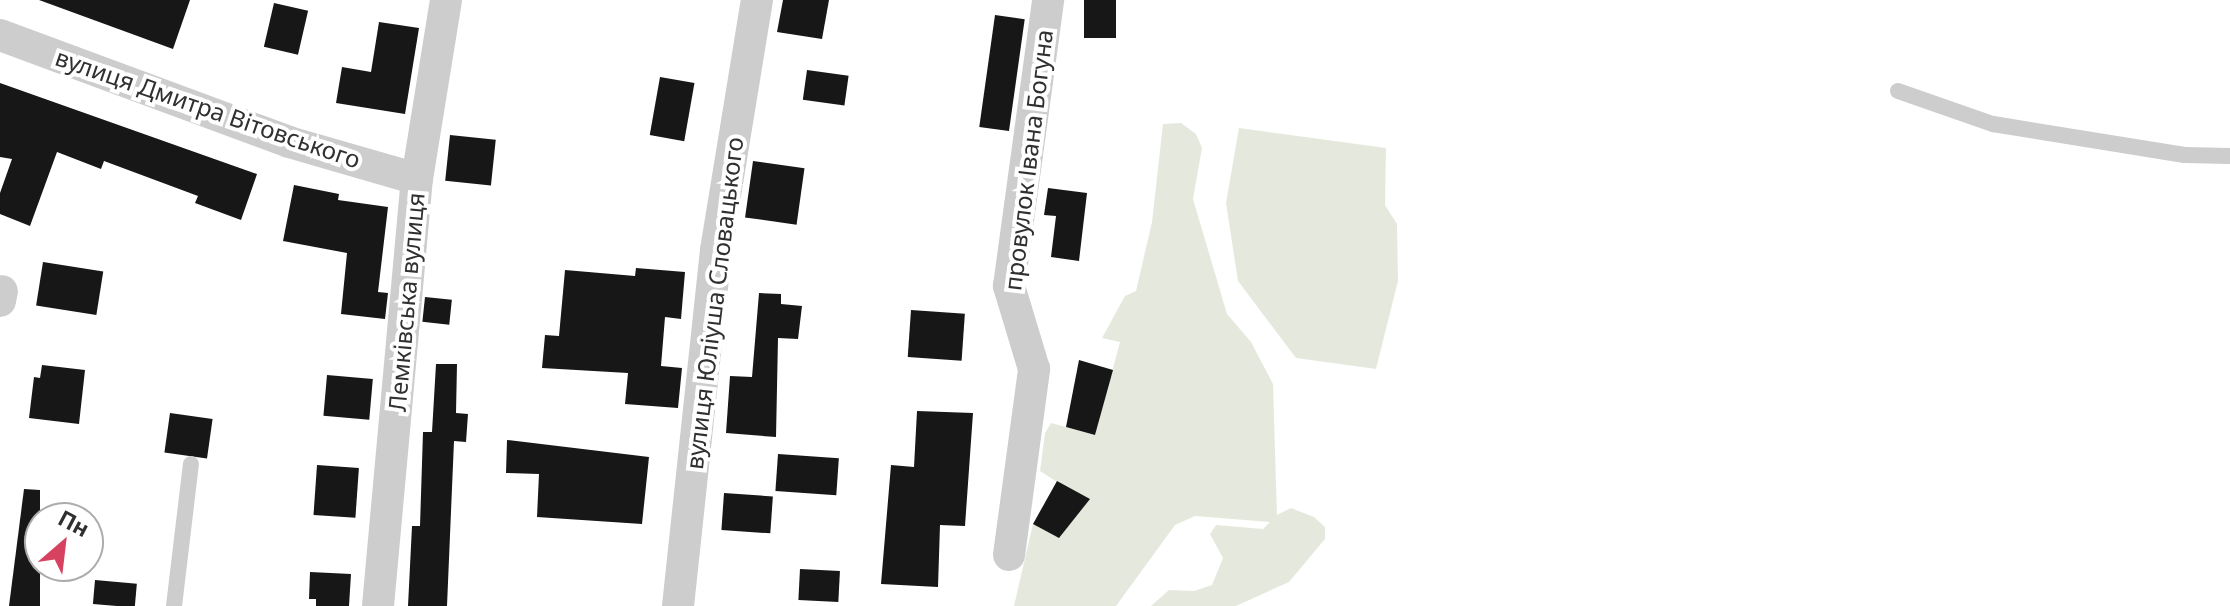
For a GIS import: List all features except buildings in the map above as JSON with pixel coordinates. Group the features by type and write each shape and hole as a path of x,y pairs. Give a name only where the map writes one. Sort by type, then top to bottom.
{"street":[{"name":"Лемківська вулиця","path":"378,606 417,179 446,0"},
{"name":"вулиця Юліуша Словацького","path":"678,606 716,250 757,0"},
{"name":"провулок Івана Богуна","path":"1009,555 1034,369 1009,286 1048,0"},
{"name":"вулиця Дмитра Вітовського","path":"0,35 289,142 417,179"}],"lane":[{"path":"1898,91 1993,124 2185,155 2230,156"},
{"path":"174,606 191,464"}],"shaded area":[{"path":"1181,123 1196,134 1202,148 1193,199 1227,314 1251,342 1273,384 1277,515 1291,508 1314,517 1325,527 1325,539 1289,582 1236,606 1151,606 1169,590 1194,591 1212,585 1223,558 1210,534 1216,525 1263,529 1270,522 1195,516 1175,525 1116,606 1014,606 1033,524 1057,482 1040,471 1045,433 1051,423 1095,435 1120,342 1102,338 1125,296 1136,291 1152,222 1163,124"},
{"path":"1239,128 1386,148 1385,205 1397,224 1398,281 1376,369 1296,358 1238,281 1226,203"}]}
